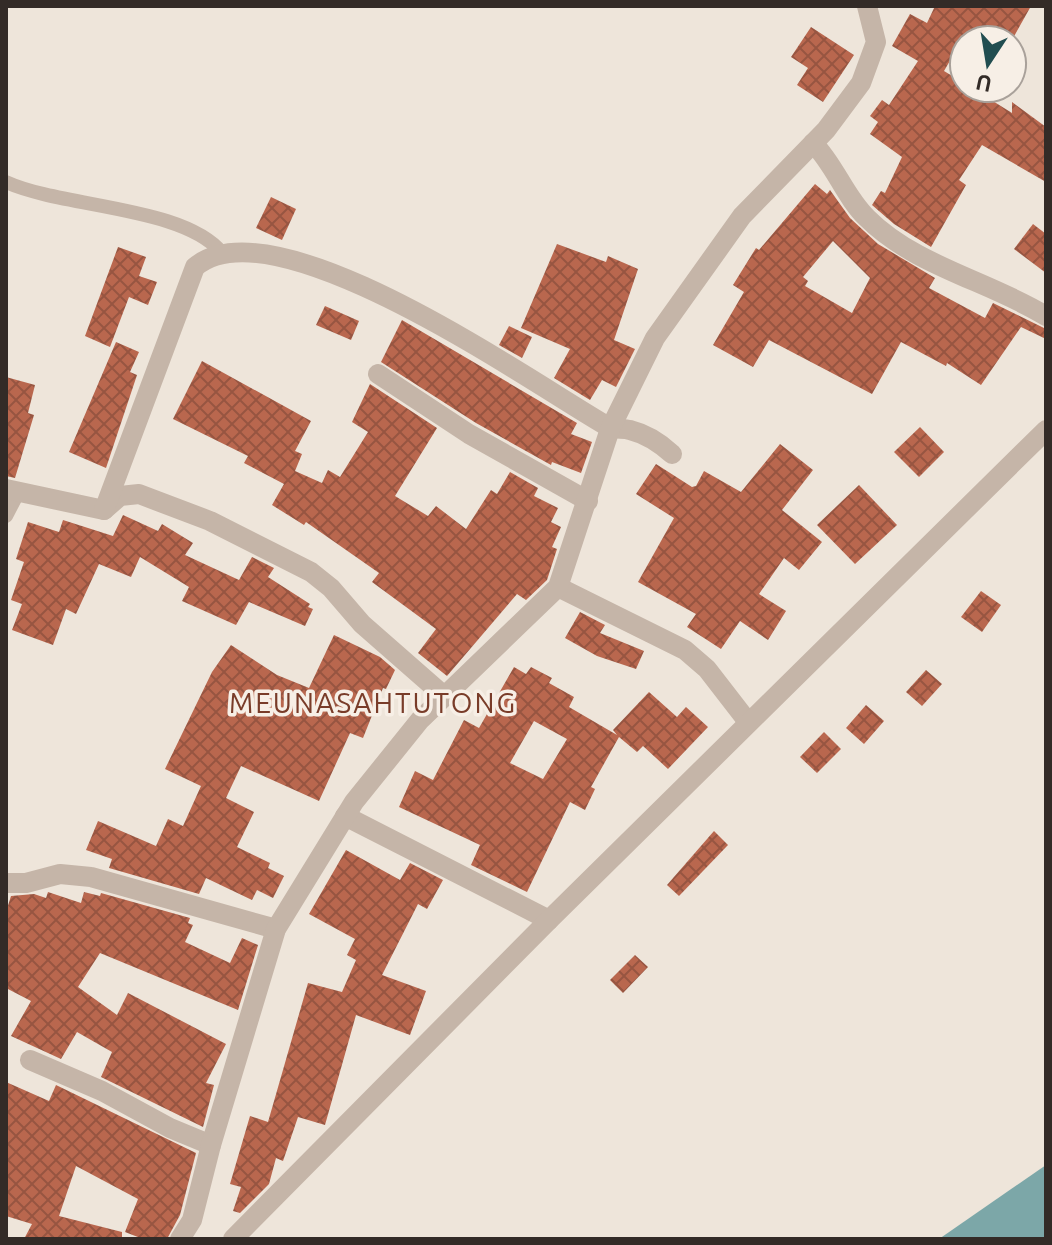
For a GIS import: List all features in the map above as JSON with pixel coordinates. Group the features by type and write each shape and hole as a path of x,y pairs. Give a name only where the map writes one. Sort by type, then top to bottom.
{"street":[{"path":"180,1239 192,1220 211,1145 276,929 345,816 443,695 558,587 610,429 655,338 742,216 813,143 861,83 876,42 867,6"},
{"path":"813,143 866,218 906,246 1015,297 1046,316"},
{"path":"104,510 195,267 207,257 247,250 282,256 416,310 560,394 610,429 644,434 672,454"},
{"path":"378,374 469,434 588,501"},
{"path":"233,1239 549,920 1046,430"},
{"path":"12,490 104,510"},
{"path":"104,510 120,496 139,494 210,521 298,565 331,588 362,624 443,695"},
{"path":"558,587 685,650 707,669 748,722"},
{"path":"345,816 549,920"},
{"path":"6,883 26,883 60,874 91,877 276,929"},
{"path":"30,1060 102,1091 170,1128 211,1145"}],"lane":[{"path":"6,182 160,219 211,239 222,253"},
{"path":"6,516 12,490"}],"water":[{"path":"1046,1165 1046,1239 939,1239"}],"building":[{"path":"935,6 1031,6 1021,24 948,24 948,64 944,71 948,73 948,104 998,104 1012,113 1012,104 1015,104 1046,127 1046,182 982,145 959,180 966,185 931,247 894,224 872,205 881,191 885,193 902,157 870,134 878,122 870,116 882,100 889,105 918,61 892,46 910,14 927,23"},
{"path":"811,27 854,55 823,102 797,85 808,68 791,57"},
{"path":"815,184 827,194 830,190 850,218 878,244 935,278 929,288 985,318 993,303 1046,329 1046,339 1021,327 981,385 947,363 946,366 901,342 872,394 769,340 753,367 713,345 744,292 733,285 756,248 759,250","holes":["833,241 870,278 852,313 805,286 808,281 803,277"]},
{"path":"271,197 296,209 282,240 256,228"},
{"path":"1033,224 1046,234 1046,273 1014,249"},
{"path":"557,244 606,262 608,256 638,269 614,340 635,349 616,387 602,380 590,400 554,378 570,349 521,328"},
{"path":"118,247 146,257 139,276 157,282 148,305 129,297 110,347 85,336"},
{"path":"325,306 359,321 351,340 316,325"},
{"path":"402,320 577,423 571,434 592,442 581,473 552,462 551,465 476,423 381,362"},
{"path":"509,326 532,337 522,358 499,345"},
{"path":"116,342 139,352 130,372 137,375 106,468 69,452"},
{"path":"202,361 311,421 295,451 302,454 295,471 322,483 328,470 340,477 368,432 352,422 370,384 437,428 395,496 428,516 436,506 466,529 491,490 497,494 510,472 538,488 534,496 558,508 551,522 561,527 552,547 557,549 547,580 526,600 517,594 447,676 418,653 436,629 372,582 379,573 306,522 304,525 272,505 284,484 244,463 248,456 173,419"},
{"path":"6,377 35,385 28,413 34,415 15,478 6,476"},
{"path":"920,427 944,452 919,477 894,452"},
{"path":"780,444 813,470 782,510 822,542 799,570 784,558 759,594 786,611 768,640 740,621 721,649 687,627 696,614 638,582 674,518 636,494 656,464 692,487 696,486 704,471 741,492"},
{"path":"859,485 897,525 855,564 817,525"},
{"path":"123,515 158,531 162,524 193,543 185,555 239,580 252,557 274,568 268,577 313,609 305,626 249,602 236,625 182,601 189,587 140,557 131,577 99,564 76,614 66,609 53,645 12,630 22,604 11,600 24,562 16,559 28,522 59,532 63,520 113,536"},
{"path":"981,591 1001,605 982,632 961,617"},
{"path":"580,612 605,625 600,633 644,651 636,669 597,656 565,638"},
{"path":"334,635 380,657 395,670 386,689 383,688 363,738 350,733 319,801 241,766 226,798 254,812 237,847 270,863 268,868 284,876 273,898 257,890 252,900 206,878 199,894 109,868 112,859 86,850 98,821 156,846 168,819 183,826 201,786 165,769 212,672 231,645 277,675 309,688"},
{"path":"514,667 526,674 531,667 552,678 549,683 574,697 569,707 617,735 613,730 649,692 677,717 686,707 708,727 668,769 643,746 637,752 619,737 591,787 595,789 585,810 570,802 527,892 471,865 480,845 399,807 415,771 433,780 464,720 479,728","holes":["534,721 567,739 543,779 510,763"]},
{"path":"926,670 942,684 922,706 906,692"},
{"path":"866,705 884,721 864,744 846,728"},
{"path":"824,732 841,749 817,773 800,757"},
{"path":"714,831 728,845 679,896 667,885"},
{"path":"346,850 400,880 410,863 443,880 427,909 418,904 382,975 426,991 410,1035 356,1015 325,1125 298,1117 283,1161 276,1158 269,1184 240,1213 233,1211 241,1187 230,1184 250,1116 268,1122 308,983 342,992 356,960 347,955 355,939 309,914"},
{"path":"48,892 81,903 84,892 100,896 101,893 190,918 188,923 193,925 185,942 230,963 242,938 258,945 238,1010 100,953 78,987 117,1015 128,993 226,1044 206,1083 214,1085 203,1127 101,1077 112,1052 77,1032 61,1059 11,1036 31,1001 6,988 6,912 11,896 34,894 46,898"},
{"path":"635,955 648,967 623,993 610,980"},
{"path":"6,1082 49,1101 56,1085 196,1153 180,1215 167,1239 143,1239 125,1232 138,1199 76,1166 59,1216 122,1232 122,1239 24,1239 32,1224 6,1216"}],"district":[{"name":"MEUNASAHTUTONG","path":"373,702"}]}
